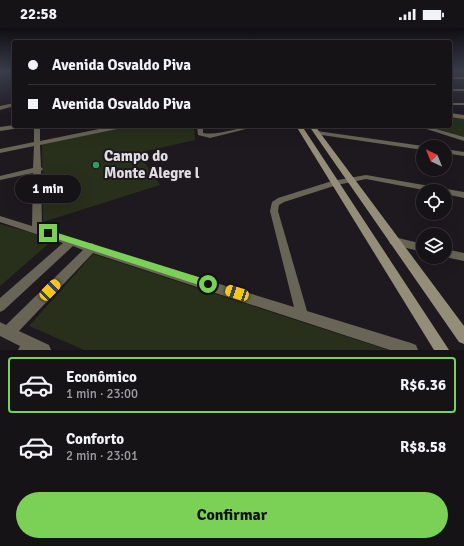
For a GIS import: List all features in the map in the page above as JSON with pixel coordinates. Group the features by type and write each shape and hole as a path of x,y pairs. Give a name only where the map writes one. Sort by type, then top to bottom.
{"main road":[{"path":"300,128 442,350"},
{"path":"314,130 464,337"}],"street":[{"path":"452,90 464,90"},
{"path":"452,104 464,104"},
{"path":"0,108 12,105"},
{"path":"452,114 464,117"},
{"path":"0,129 12,127"},
{"path":"37,230 39,169 38,128"},
{"path":"0,151 112,128"},
{"path":"200,128 200,134 206,136 243,128"},
{"path":"427,128 464,139"},
{"path":"314,130 416,147"},
{"path":"452,152 464,154"},
{"path":"0,178 39,169"},
{"path":"302,315 274,211 275,204 281,200 350,179 373,178 464,195"},
{"path":"0,219 72,240 411,350"},
{"path":"0,306 72,240"},
{"path":"394,241 416,246"},
{"path":"44,350 28,347 4,331 92,247"},
{"path":"452,254 464,257"}],"green space":[{"path":"452,117 464,119 464,137 435,128 452,128"},
{"path":"119,128 194,128 195,140 138,153 160,185 43,222 42,144"},
{"path":"0,224 54,239 0,286"},
{"path":"93,254 388,350 84,350 29,326"}],"waterway":[{"path":"452,122 464,124"}],"place":[{"name":"Campo do Monte Alegre l","path":"96,165"}],"route":[{"path":"48,233 208,284"}]}
